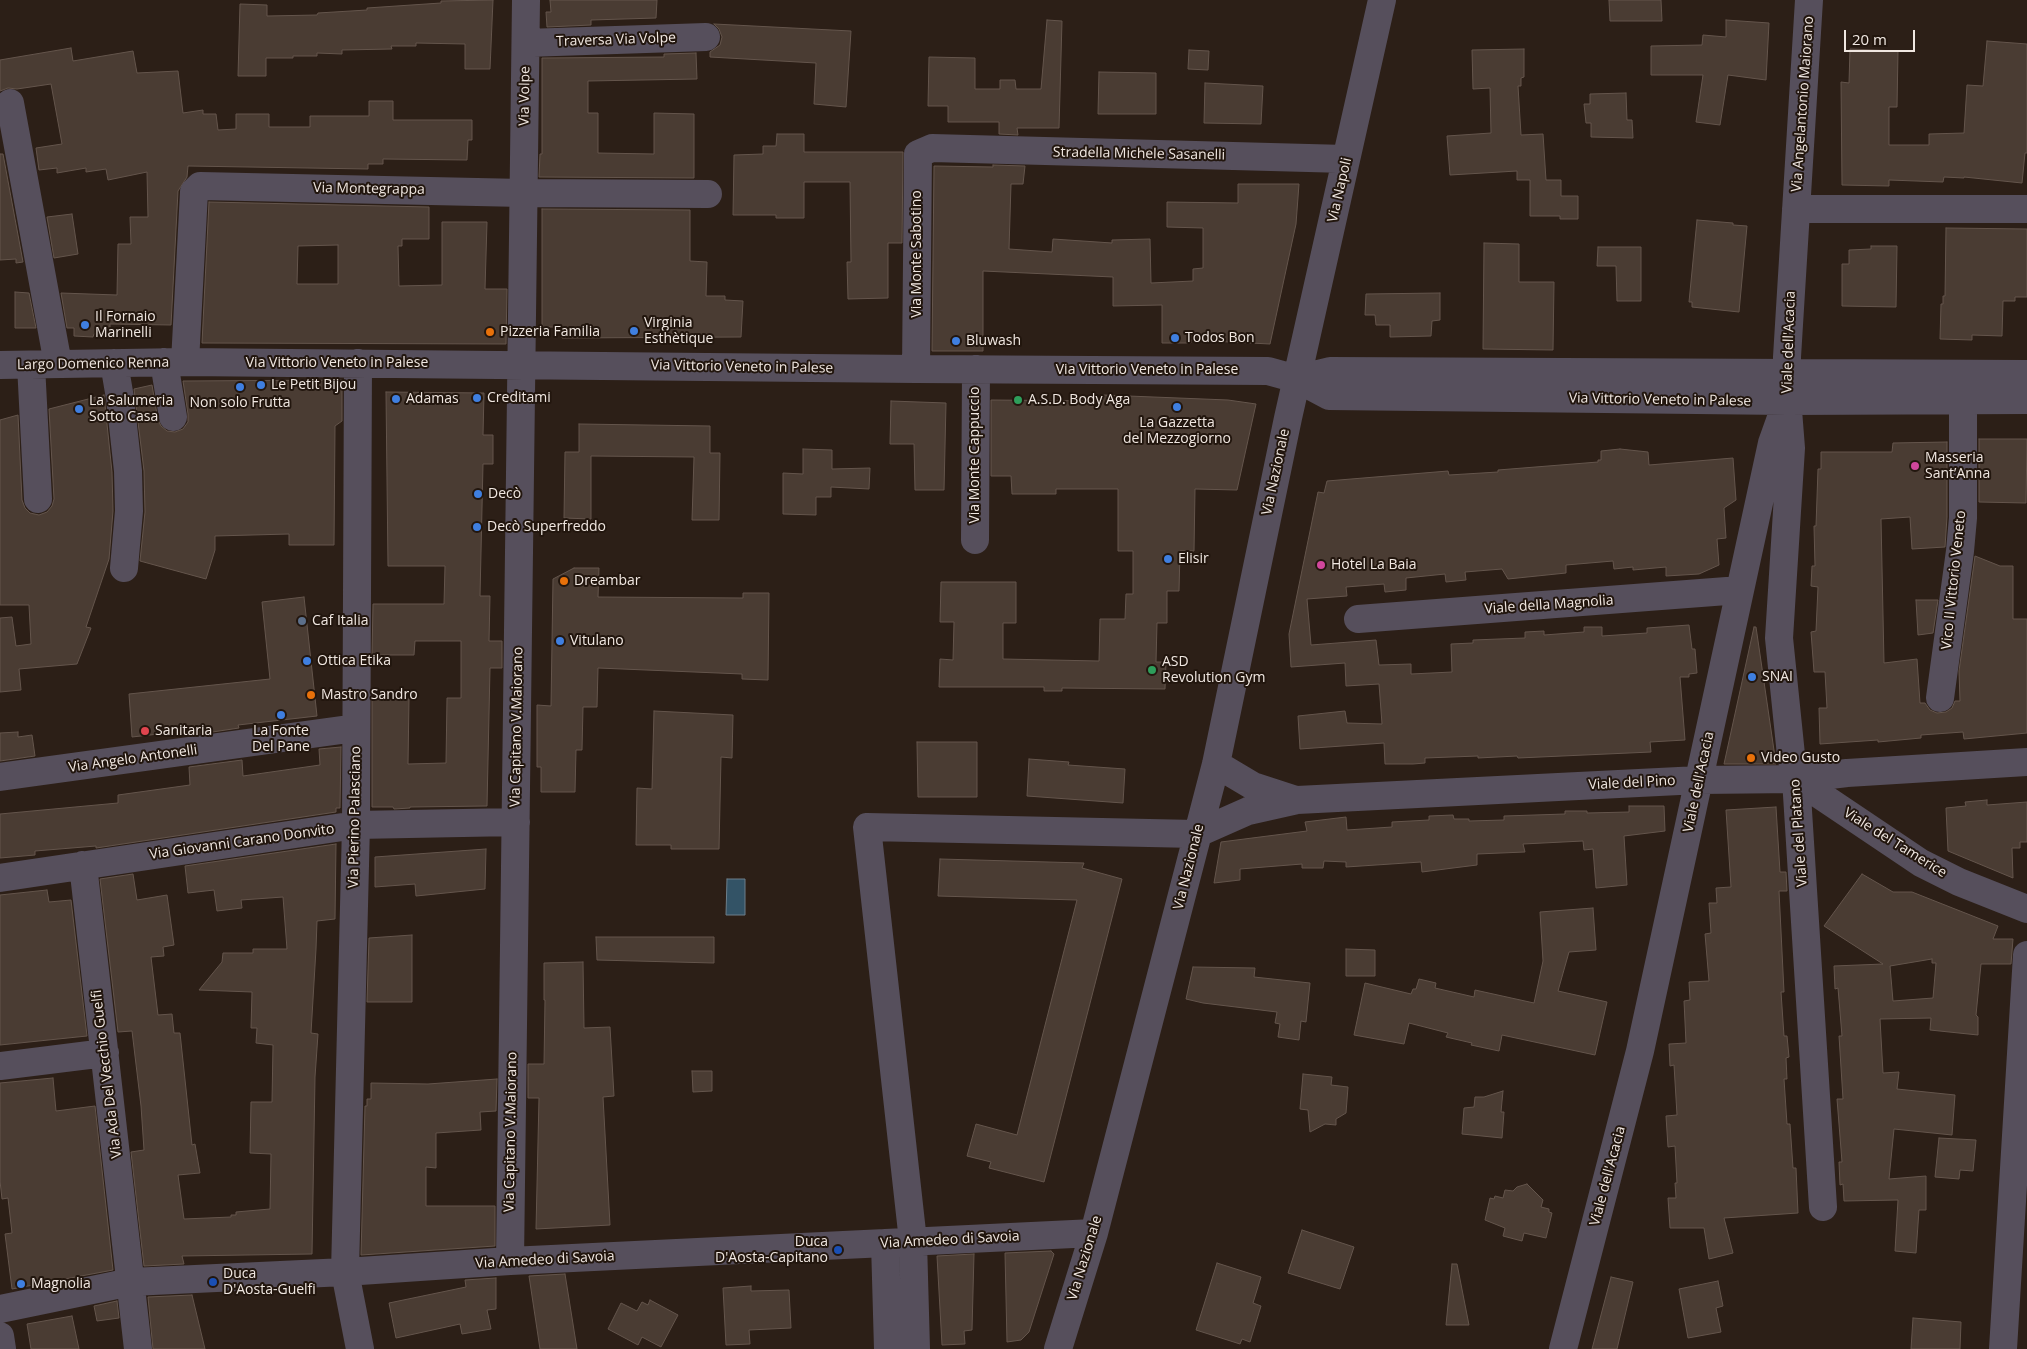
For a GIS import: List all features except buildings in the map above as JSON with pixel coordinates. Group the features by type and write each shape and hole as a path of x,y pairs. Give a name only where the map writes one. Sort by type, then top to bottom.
{"street":[{"name":"Via Volpe","path":"522,193 526,0"},
{"name":"Via Napoli","path":"1297,379 1382,0"},
{"name":"Via Angelantonio Maiorano","path":"1796,208 1809,0"},
{"name":"Traversa Via Volpe","path":"526,43 706,37"},
{"path":"10,103 58,364"},
{"name":"Stradella Michele Sasanelli","path":"932,148 1346,159"},
{"name":"Via Monte Sabotino","path":"916,369 918,154 932,148"},
{"name":"Via Montegrappa","path":"175,362 194,192 200,186 522,193 708,194"},
{"name":"Via Capitano V.Maiorano","path":"510,1261 522,364 522,193"},
{"path":"1796,208 2027,209"},
{"name":"Viale dell'Acacia","path":"1563,1349 1640,1051 1772,443 1787,401 1796,208"},
{"path":"173,417 175,362"},
{"name":"Largo Domenico Renna","path":"0,365 175,362"},
{"name":"Via Vittorio Veneto in Palese","path":"175,362 1268,371 1297,379 1328,396 1787,401 2027,400"},
{"path":"114,363 128,471 129,511 124,568"},
{"name":"Via Pierino Palasciano","path":"358,363 356,825 345,1272 360,1349"},
{"path":"31,365 38,499"},
{"name":"Via Monte Cappuccio","path":"974,540 976,369"},
{"name":"Via Vittorio Veneto in Palese","path":"1297,379 1330,371 2027,374"},
{"name":"Via Nazionale","path":"1058,1349 1094,1233 1192,856 1196,834 1216,764 1297,379"},
{"name":"Vico II Vittorio Veneto","path":"1940,698 1963,518 1963,400"},
{"name":"Viale del Platano","path":"1787,401 1791,448 1779,638 1791,756 1796,779 1823,1207"},
{"name":"Viale della Magnolia","path":"1358,619 1740,590"},
{"name":"Via Angelo Antonelli","path":"0,777 356,728"},
{"name":"Viale del Pino","path":"1196,834 1248,811 1297,800 1699,780 1796,779 1847,773 2027,762"},
{"name":"Viale del Pino","path":"1216,764 1253,786 1297,800"},
{"name":"Viale del Tamerice","path":"1796,779 1922,863 1959,882 2027,909"},
{"name":"Via Giovanni Carano Donvito","path":"0,878 356,825 516,822"},
{"path":"916,1349 913,1241 867,827 1196,834"},
{"name":"Via Ada Del Vecchio Guelfi","path":"83,865 132,1282 138,1349"},
{"path":"2003,1349 2027,955"},
{"path":"0,1066 105,1053"},
{"name":"Via Amedeo di Savoia","path":"0,1309 132,1282 345,1272 510,1261 1094,1233"},
{"path":"885,1243 888,1349"},
{"path":"0,1336 2,1349"}],"water":[{"path":"727,879 745,879 745,915 726,915"}],"place":[{"name":"Il Fornaio Marinelli","path":"85,325"},
{"name":"Virginia Esthètique","path":"634,331"},
{"name":"Pizzeria Familia","path":"490,332"},
{"name":"Todos Bon","path":"1175,338"},
{"name":"Bluwash","path":"956,341"},
{"name":"Le Petit Bijou","path":"261,385"},
{"name":"Non solo Frutta","path":"240,387"},
{"name":"Creditami","path":"477,398"},
{"name":"Adamas","path":"396,399"},
{"name":"A.S.D. Body Aga","path":"1018,400"},
{"name":"La Gazzetta del Mezzogiorno","path":"1177,407"},
{"name":"La Salumeria Sotto Casa","path":"79,409"},
{"name":"Masseria Sant’Anna","path":"1915,466"},
{"name":"Decò","path":"478,494"},
{"name":"Decò Superfreddo","path":"477,527"},
{"name":"Elisir","path":"1168,559"},
{"name":"Hotel La Baia","path":"1321,565"},
{"name":"Dreambar","path":"564,581"},
{"name":"Caf Italia","path":"302,621"},
{"name":"Vitulano","path":"560,641"},
{"name":"Ottica Etika","path":"307,661"},
{"name":"ASD Revolution Gym","path":"1152,670"},
{"name":"SNAI","path":"1752,677"},
{"name":"Mastro Sandro","path":"311,695"},
{"name":"La Fonte Del Pane","path":"281,715"},
{"name":"Sanitaria","path":"145,731"},
{"name":"Video Gusto","path":"1751,758"},
{"name":"Duca D'Aosta-Capitano","path":"838,1250"},
{"name":"Duca D'Aosta-Guelfi","path":"213,1282"},
{"name":"Magnolia","path":"21,1284"}]}
